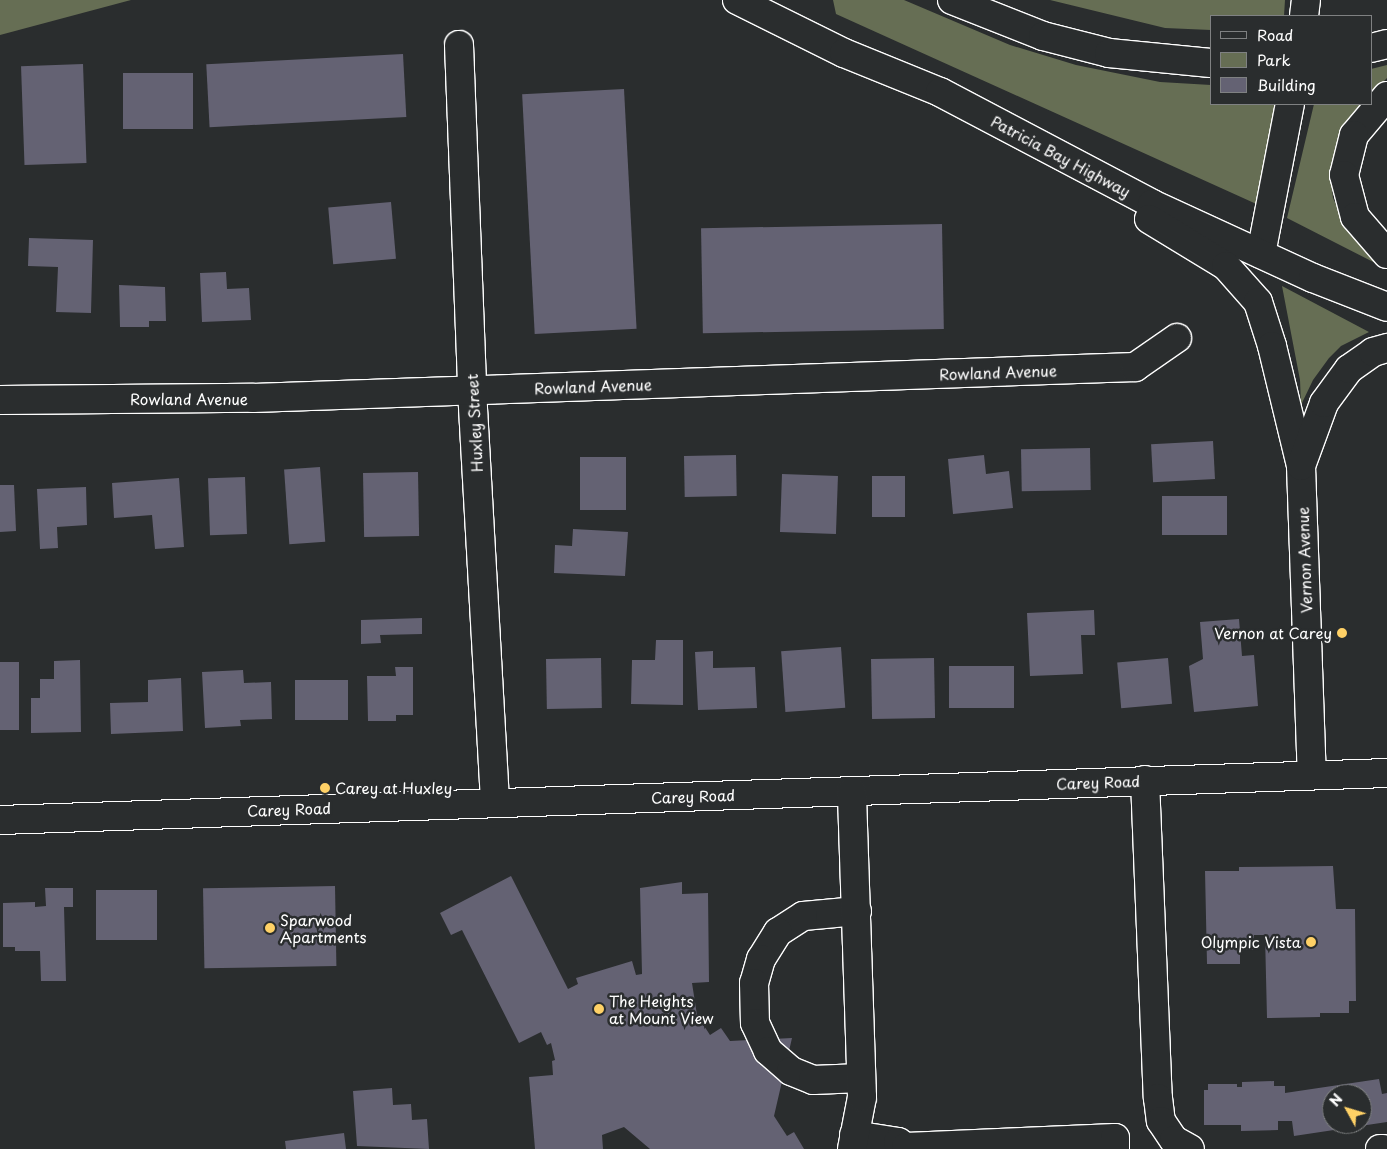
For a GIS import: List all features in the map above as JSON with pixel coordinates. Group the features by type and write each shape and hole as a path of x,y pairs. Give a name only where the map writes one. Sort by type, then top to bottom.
{"main road":[{"name":"Patricia Bay Highway","path":"737,0 844,52 940,92 1152,204 1261,254 1387,306"},
{"path":"952,0 1043,36 1100,50 1179,62 1210,63"},
{"path":"1304,15 1306,0"},
{"path":"1372,48 1387,44"},
{"name":"Huxley Street","path":"459,45 472,390 495,801"},
{"path":"940,92 1226,266 1258,302 1272,346 1301,466"},
{"path":"1387,96 1354,135 1344,175 1355,217 1387,254"},
{"path":"1261,254 1290,105"},
{"name":"Rowland Avenue","path":"0,400 253,398 1135,367 1177,338"},
{"path":"1301,466 1324,402 1349,369 1373,352 1387,348"},
{"name":"Vernon Avenue","path":"1301,466 1312,774"},
{"name":"Carey Road","path":"0,820 495,801 1387,773"},
{"path":"1145,780 1158,1098 1161,1121 1174,1140 1190,1149"},
{"path":"852,791 862,1097 853,1142 898,1142 906,1147 942,1147 1115,1138 1115,1149"},
{"path":"857,911 802,916 778,932 761,959 754,983 755,1023 768,1051 791,1071 813,1080 861,1078"}],"green space":[{"path":"0,0 131,0 0,35"},
{"path":"833,0 904,0 1010,45 1076,65 1160,82 1210,85 1210,105 1280,105 1263,207 836,14"},
{"path":"1050,0 1285,0 1284,15 1210,15 1210,30 1165,28"},
{"path":"1387,65 1387,78 1372,93 1372,69"},
{"path":"1314,105 1360,105 1338,137 1330,170 1333,198 1345,224 1384,263 1383,267 1287,218"},
{"path":"1282,286 1369,332 1341,346 1329,358 1313,380 1301,405 1300,380"}],"building":[{"path":"403,54 406,117 210,127 206,64"},
{"path":"83,64 86,163 24,165 21,66"},
{"path":"123,73 193,73 193,129 123,129"},
{"path":"624,89 637,329 535,334 522,94"},
{"path":"391,202 396,259 333,264 328,207"},
{"path":"942,224 944,329 703,333 701,228"},
{"path":"29,238 93,240 91,313 56,312 58,267 28,266"},
{"path":"226,272 227,289 249,288 251,320 202,322 200,273"},
{"path":"119,285 165,287 166,321 149,321 149,327 120,327"},
{"path":"1213,441 1215,479 1153,482 1151,444"},
{"path":"1090,448 1091,490 1022,491 1021,449"},
{"path":"736,455 737,496 685,497 684,456"},
{"path":"984,455 986,474 1009,471 1013,508 953,514 948,459"},
{"path":"580,457 626,457 626,510 580,510"},
{"path":"320,467 325,542 289,544 284,470"},
{"path":"418,472 419,536 364,537 363,473"},
{"path":"782,474 838,476 836,534 780,532"},
{"path":"872,476 905,476 905,517 872,517"},
{"path":"245,477 247,534 210,535 208,478"},
{"path":"179,478 184,547 155,549 152,515 114,518 112,483"},
{"path":"0,485 14,485 16,531 0,532"},
{"path":"86,487 87,525 57,527 58,548 40,549 37,489"},
{"path":"1162,496 1227,496 1227,535 1162,535"},
{"path":"573,529 628,532 625,576 554,573 555,545 572,546"},
{"path":"1094,610 1095,635 1081,635 1083,674 1030,676 1027,613"},
{"path":"422,618 422,634 380,635 381,643 361,644 361,620"},
{"path":"1239,619 1242,656 1254,655 1258,706 1194,712 1189,666 1203,659 1200,622"},
{"path":"656,640 683,640 683,705 631,704 632,660 655,660"},
{"path":"841,647 845,708 785,712 781,651"},
{"path":"713,651 713,668 755,667 757,708 698,710 695,652"},
{"path":"601,658 602,708 547,709 546,659"},
{"path":"934,658 935,718 872,719 871,659"},
{"path":"1168,658 1172,704 1121,708 1117,662"},
{"path":"80,660 81,732 31,733 31,698 40,698 40,679 54,679 54,661"},
{"path":"0,662 19,662 19,730 0,730"},
{"path":"949,666 1014,666 1014,708 949,708"},
{"path":"395,667 413,667 413,715 396,715 396,721 368,721 367,676 396,676"},
{"path":"243,670 244,683 271,682 272,719 240,720 241,726 205,728 202,672"},
{"path":"181,678 183,731 111,734 110,703 148,702 148,680"},
{"path":"295,680 348,680 348,720 295,720"},
{"name":"Olympic Vista","path":"1333,866 1336,909 1355,909 1356,1001 1349,1001 1349,1013 1320,1013 1320,1017 1267,1018 1265,935 1254,935 1254,950 1240,950 1240,964 1207,964 1205,871 1239,871 1239,867"},
{"name":"The Heights at Mount View","path":"511,876 568,989 578,984 576,978 632,961 636,975 642,974 640,888 682,882 682,894 708,893 709,982 692,983 697,1015 710,1035 721,1028 730,1041 792,1038 774,1116 787,1136 794,1132 804,1149 650,1149 624,1127 602,1135 603,1149 535,1149 529,1077 553,1075 552,1061 555,1060 551,1043 547,1045 541,1032 519,1043 462,930 451,935 440,913"},
{"name":"Sparwood Apartments","path":"335,886 336,966 204,968 203,888"},
{"path":"45,888 73,888 73,907 64,907 66,981 41,981 40,951 15,951 15,947 3,947 3,903 35,902 35,907 46,906"},
{"path":"96,890 157,890 157,940 96,940"},
{"path":"1379,1079 1382,1094 1387,1093 1387,1122 1372,1124 1372,1084 1345,1084"},
{"path":"1274,1081 1274,1086 1285,1086 1285,1093 1322,1087 1322,1132 1294,1136 1292,1121 1278,1121 1278,1130 1241,1131 1241,1125 1204,1125 1204,1090 1208,1090 1208,1084 1237,1084 1237,1087 1242,1087 1242,1082"},
{"path":"392,1088 393,1105 411,1104 412,1120 427,1119 429,1149 357,1146 353,1091"},
{"path":"344,1133 346,1149 286,1149 285,1141"}],"place":[{"name":"Vernon at Carey","path":"1342,633"},
{"name":"Carey at Huxley","path":"325,788"},
{"name":"Sparwood Apartments","path":"270,928"},
{"name":"Olympic Vista","path":"1311,942"},
{"name":"The Heights at Mount View","path":"599,1009"}]}
